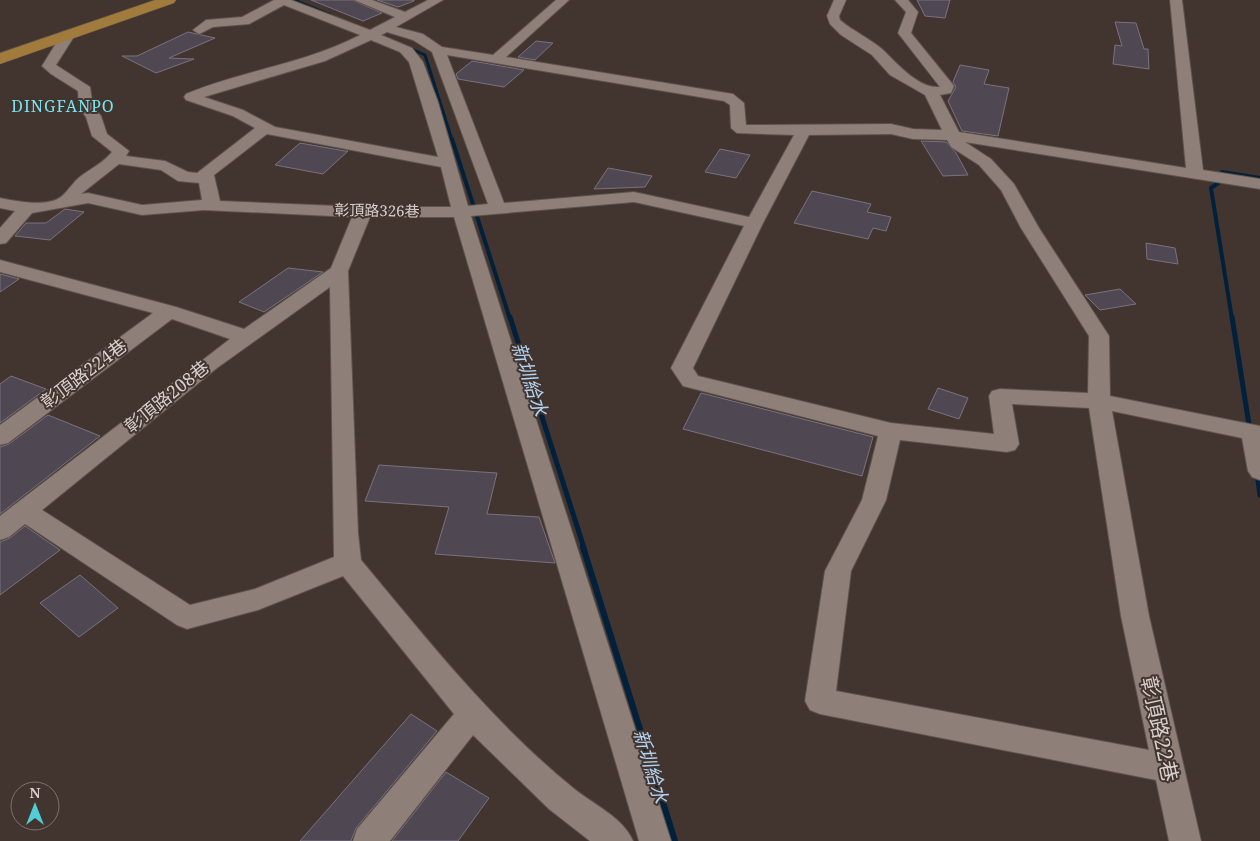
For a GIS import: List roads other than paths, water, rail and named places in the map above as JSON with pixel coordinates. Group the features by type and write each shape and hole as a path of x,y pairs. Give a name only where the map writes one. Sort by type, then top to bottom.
{"main road":[{"path":"0,59 169,0"}],"street":[{"path":"199,30 210,23 245,21 288,0 377,30 418,37 438,50 728,97 737,103 739,128 742,130 891,129 913,134 952,136 1260,184"},
{"path":"360,0 405,16"},
{"path":"437,0 329,55 284,72 211,89 191,97 238,113 262,126 264,129 449,164"},
{"path":"496,59 563,0"},
{"path":"840,0 833,16 834,21 846,32 877,52 894,72 931,92 946,90 947,86 904,33 912,12 900,0"},
{"path":"1176,0 1196,173"},
{"path":"377,30 409,52 419,65 442,147 449,164 478,211"},
{"path":"68,35 49,66 52,70 64,74 85,90 86,108 93,116 100,136 122,150 114,159 74,190 68,200"},
{"path":"438,50 478,211 654,841"},
{"name":"彰頂路22巷","path":"931,92 957,144 985,162 1008,188 1030,228 1099,336 1099,401 1135,616 1185,841"},
{"path":"212,205 205,174 264,129"},
{"path":"804,131 754,223 682,368 691,381 891,431 1006,444 1000,396 1099,401 1252,432 1260,471"},
{"path":"114,159 165,166 184,177 206,179"},
{"name":"彰頂路326巷","path":"0,202 27,208 50,206 68,200 88,198 142,210 212,205 363,212 478,211 634,197 754,223"},
{"path":"0,239 27,208"},
{"path":"363,212 340,271 345,533 348,563 472,714 560,798 616,841"},
{"path":"0,266 169,311 246,337"},
{"name":"彰頂路208巷","path":"0,530 210,363 340,271"},
{"name":"彰頂路224巷","path":"0,437 169,311"},
{"path":"891,431 874,500 838,570 820,701 1168,768"},
{"path":"25,511 187,617 258,599 348,563"},
{"path":"369,841 472,714"}],"waterway":[{"name":"新圳給水","path":"294,0 330,15"},
{"name":"新圳給水","path":"407,47 425,55 452,140"},
{"name":"新圳給水","path":"452,139 510,319"},
{"path":"1232,319 1211,188 1221,181 1222,172 1260,178"},
{"name":"新圳給水","path":"510,317 584,548"},
{"path":"1232,317 1250,431"},
{"path":"1257,473 1260,495"},
{"name":"新圳給水","path":"583,547 675,841"}],"district":[{"name":"DINGFANPO","path":"63,106"}]}
